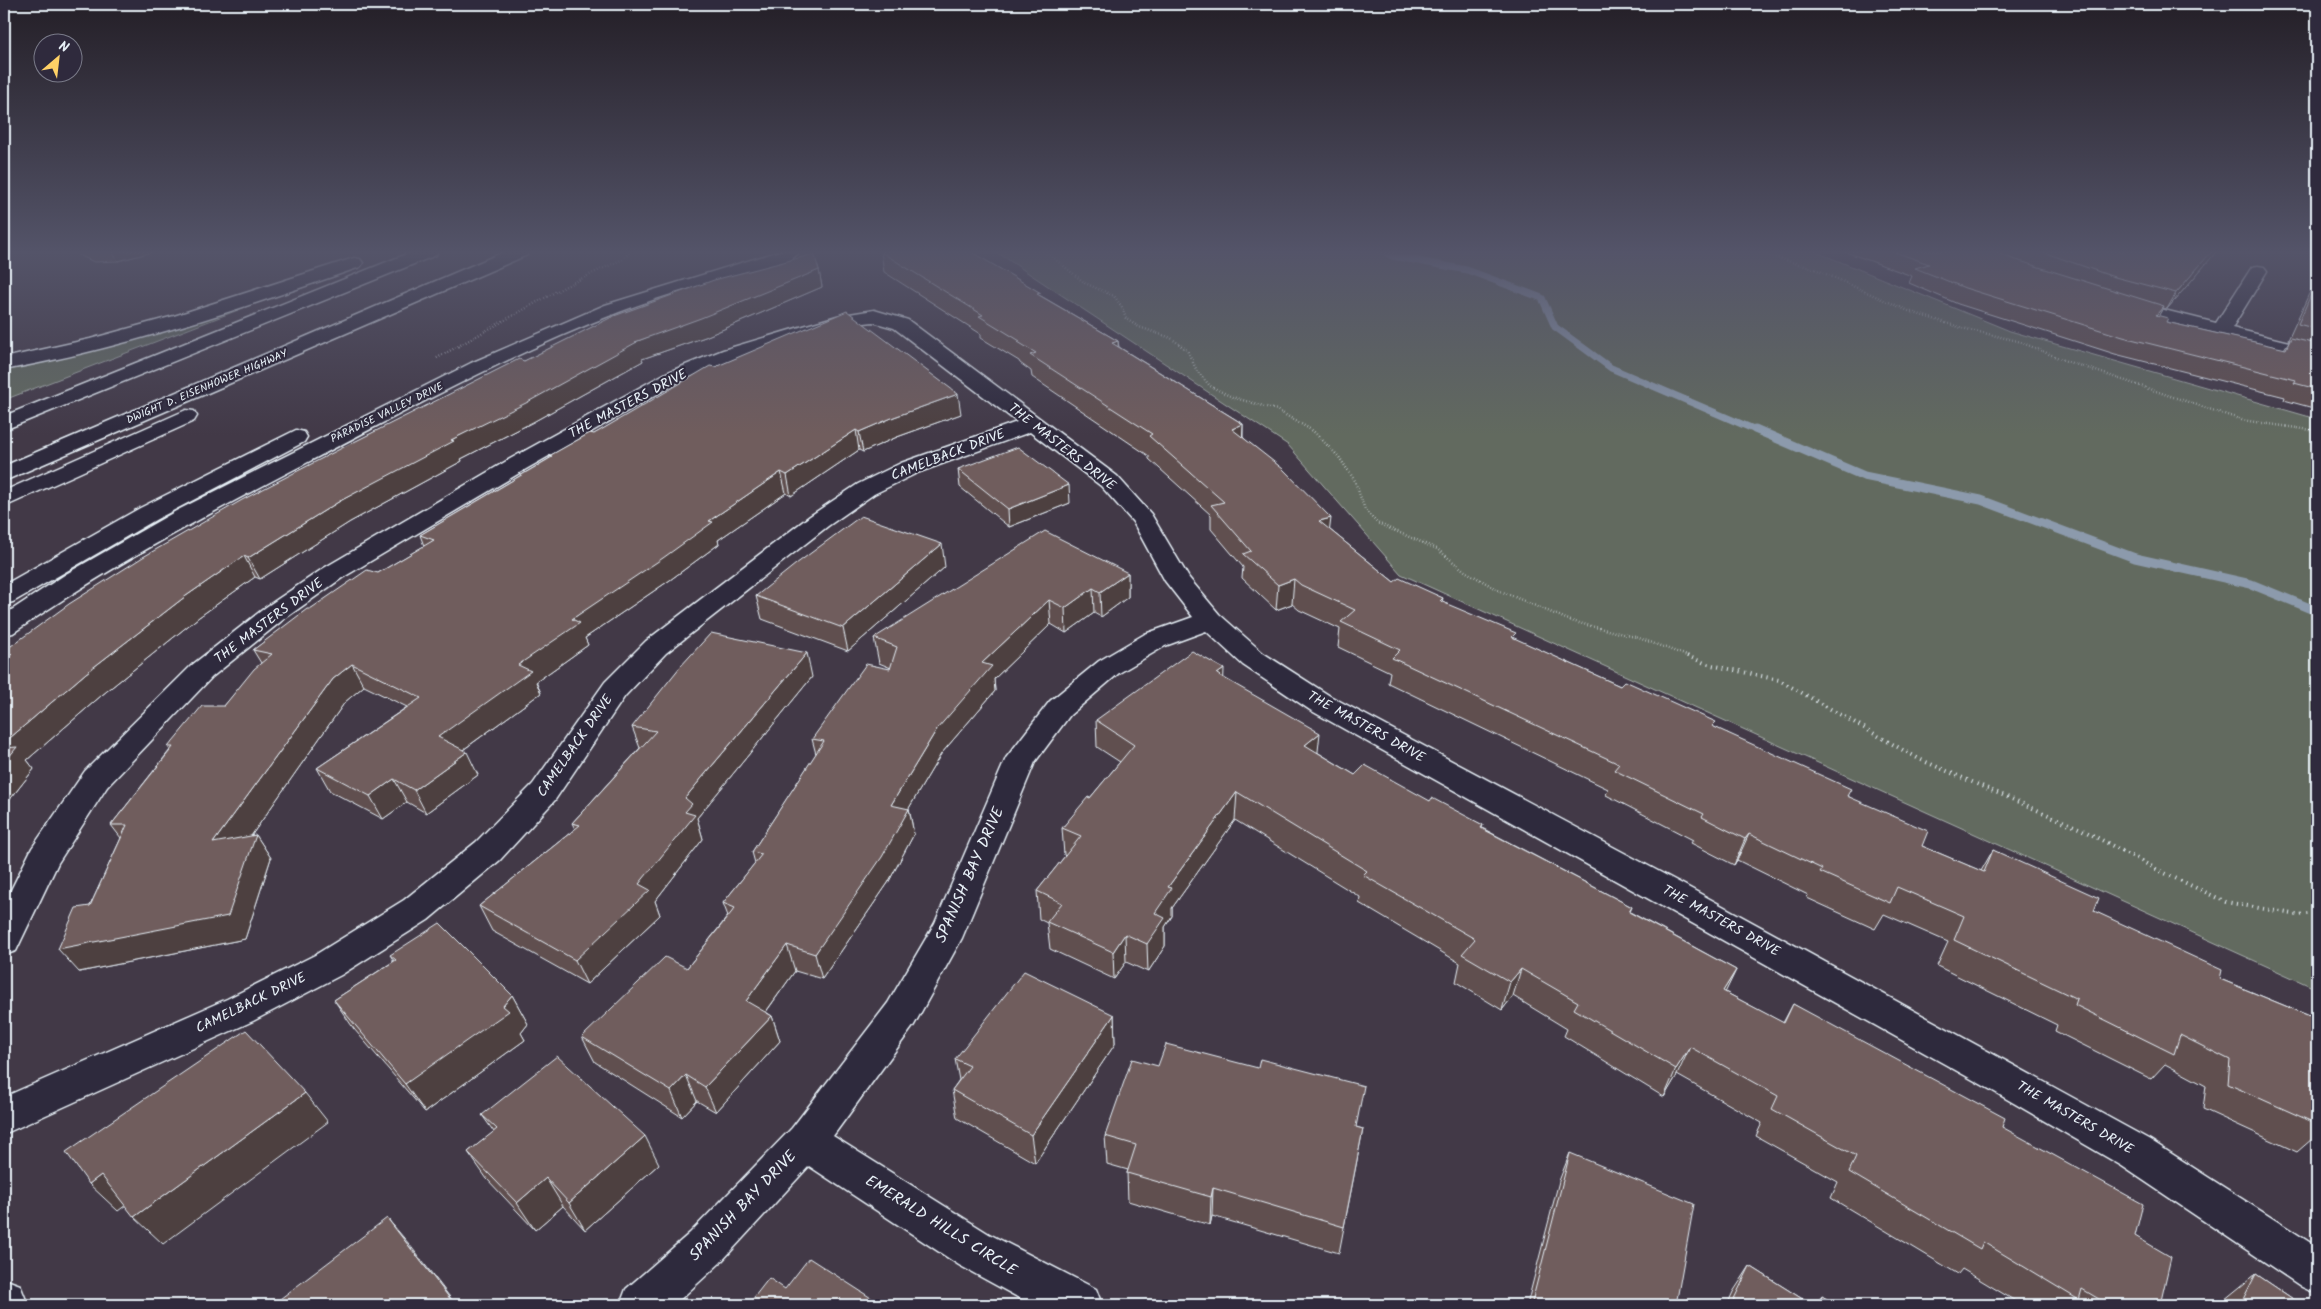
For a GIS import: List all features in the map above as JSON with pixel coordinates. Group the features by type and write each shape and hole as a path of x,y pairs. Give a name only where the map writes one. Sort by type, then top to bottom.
{"main road":[{"path":"4,364 114,340 207,312"},
{"path":"4,424 280,312"},
{"name":"DWIGHT D. EISENHOWER HIGHWAY","path":"4,474 378,312"},
{"path":"4,500 300,363 394,312"},
{"name":"PARADISE VALLEY DRIVE","path":"4,596 79,550 162,504 332,419 514,332 563,312"},
{"name":"PARADISE VALLEY DRIVE","path":"4,627 108,559 190,513 356,428 526,345 605,312"},
{"path":"2151,312 2317,356"},
{"path":"2221,330 2232,312"},
{"name":"THE MASTERS DRIVE","path":"4,941 44,857 96,779 202,671 275,613 333,573 518,464 673,377 730,354 797,332 844,320 874,316 901,324 1109,481 1143,520 1178,581 1210,620 1253,659 1320,703 2007,1078 2136,1153 2317,1272"},
{"name":"CAMELBACK DRIVE","path":"4,1116 240,1010 328,965 416,910 488,851 544,792 614,689 656,648 819,521 866,489 908,468 1034,423"},
{"name":"SPANISH BAY DRIVE","path":"642,1305 705,1248 806,1140 901,1014 950,928 1021,758 1060,708 1109,667 1155,640 1210,620"},
{"name":"EMERALD HILLS CIRCLE","path":"806,1140 883,1192 1036,1285 1080,1305"},
{"path":"4,1301 6,1305"}],"path":[{"path":"434,360 440,354 518,312"},
{"path":"1124,312 1126,319 1139,327 1171,338 1187,350 1197,371 1210,386 1232,397 1277,410 1313,430 1339,457 1355,481 1365,510 1376,523 1437,549 1465,571 1498,590 1571,622 1639,638 1707,664 1779,680 1919,759 2081,829 2158,870 2226,902 2298,915 2317,913"},
{"path":"1911,312 1962,328 2018,341 2066,361 2242,420 2317,431"}],"shaded area":[{"path":"215,312 233,312 4,400 4,369 129,339"},
{"path":"1087,312 1964,312 2010,331 2317,419 2317,989 1401,574 1288,445"}],"building":[{"path":"625,312 716,312 635,342 637,342 340,501 248,558 244,556 186,596 86,673 4,743 4,661 12,654 4,651 69,604 143,557 242,500 519,359 524,361"},
{"path":"844,312 848,312 958,394 859,432 856,430 787,475 781,472 709,521 713,522 663,558 572,619 580,623 518,665 531,671 438,737 467,752 414,790 394,779 370,796 317,768 421,698 352,664 333,679 213,843 256,835 228,916 58,949 76,908 90,906 127,825 111,825 173,747 168,747 202,706 224,706 254,669 272,654 253,650 307,609 310,609 367,570 378,573 434,540 420,535 552,457 549,456 590,433 594,434 710,366 715,367"},
{"path":"978,312 1068,312 1118,341 1112,343 1243,424 1232,429 1283,469 1331,518 1319,521 1394,582 1399,578 1443,598 1440,601 1516,633 1512,637 1620,686 1625,681 1716,722 1712,726 1851,789 1847,796 1928,831 1922,846 1984,872 1993,850 2099,898 2094,911 2222,970 2220,979 2317,1019 2317,1124 2228,1084 2230,1060 2180,1035 2174,1054 2075,1005 2077,999 1954,940 1964,916 1897,887 1890,903 1820,872 1822,869 1749,834 1745,839 1702,817 1704,814 1614,770 1619,764 1392,658 1400,650 1341,622 1355,610 1301,585 1294,579 1278,585 1243,554 1251,551 1211,505 1224,502 1149,436 1152,434 1030,355 1036,353 979,316 983,315"},
{"path":"2043,312 2159,312 2156,315 2168,318 2166,322 2286,349 2291,338 2317,344 2317,389 2294,383 2296,380 2123,337"},
{"path":"2303,312 2317,312 2317,329 2298,324"},
{"path":"1018,447 1069,485 1008,509 958,469"},
{"path":"861,516 942,544 843,628 756,596 796,564"},
{"path":"1045,531 1128,573 1100,592 1093,588 1065,608 1049,600 982,663 992,666 937,729 891,805 909,809 882,857 815,954 787,945 746,1001 772,1016 705,1087 686,1075 671,1091 582,1037 665,957 687,968 735,908 723,903 762,854 752,852 824,741 812,739 866,664 890,669 897,647 874,638"},
{"path":"711,633 807,653 685,798 692,804 685,812 695,815 639,884 650,890 575,960 479,906 580,825 572,823 656,731 632,727 680,667"},
{"path":"1192,651 1224,669 1217,674 1320,733 1305,745 1355,775 1365,765 1430,801 1432,798 1483,825 1481,828 1632,907 1629,912 1736,970 1723,991 1784,1023 1793,1004 2005,1118 2002,1127 2143,1204 2135,1236 2171,1257 2160,1305 2109,1305 2082,1289 2079,1300 1983,1242 1980,1249 1849,1172 1856,1156 1772,1109 1778,1096 1690,1047 1676,1069 1574,1009 1578,1002 1521,969 1510,982 1462,954 1475,939 1363,875 1367,871 1237,792 1168,887 1172,888 1155,913 1165,918 1147,944 1125,934 1113,952 1047,922 1062,903 1037,891 1081,836 1062,828 1134,745 1096,720"},
{"path":"17,747 4,763 4,748"},
{"path":"440,923 512,995 503,1006 509,1011 405,1084 334,1000 396,960 390,955"},
{"path":"1024,971 1114,1015 1031,1135 952,1090 970,1066 955,1059"},
{"path":"246,1030 305,1093 134,1217 101,1175 89,1184 66,1152"},
{"path":"1166,1044 1258,1068 1260,1059 1364,1086 1356,1127 1363,1129 1344,1227 1213,1188 1211,1197 1127,1173 1136,1145 1105,1136 1132,1059 1158,1066"},
{"path":"557,1056 645,1136 569,1203 546,1178 517,1203 468,1152 497,1129 482,1115"},
{"path":"1570,1153 1694,1204 1676,1305 1540,1305 1532,1302"},
{"path":"387,1218 455,1305 272,1305"},
{"path":"809,1258 882,1305 748,1305 769,1278 785,1289"},
{"path":"1750,1266 1812,1305 1731,1305"},
{"path":"2256,1274 2302,1305 2240,1305"},
{"path":"1822,1296 1836,1305 1819,1305"}],"waterway":[{"path":"1548,312 1555,327 1611,368 1758,431"},
{"path":"1755,429 1864,476 1981,500 2135,558 2251,584 2317,611"}]}
